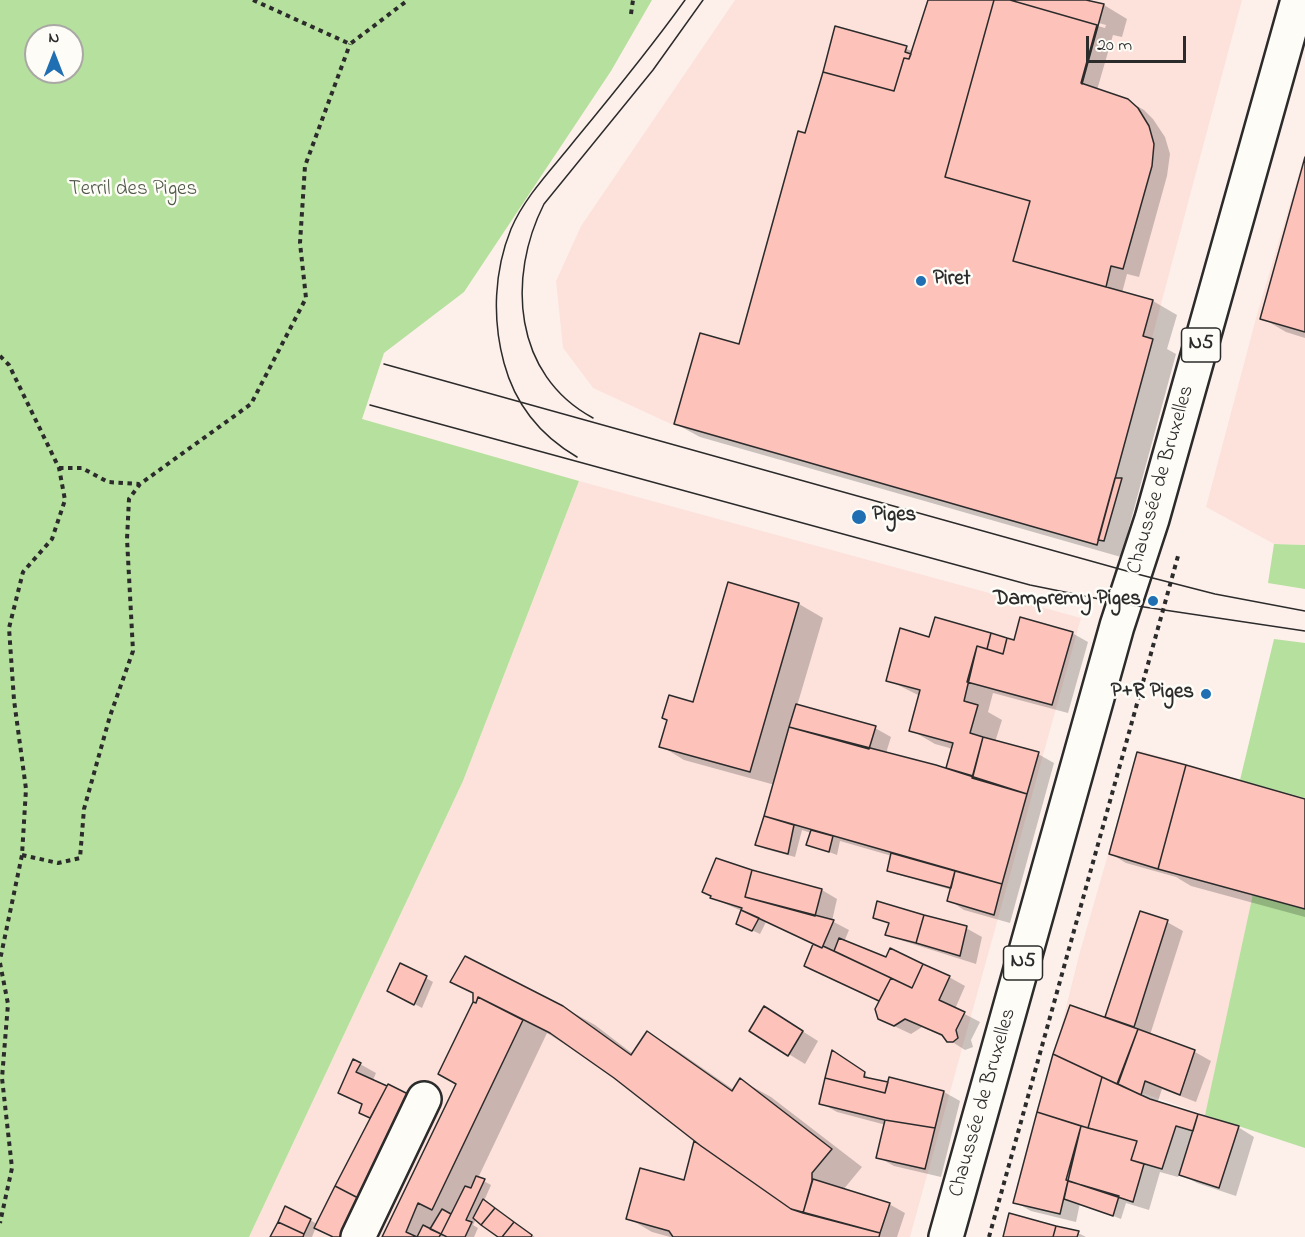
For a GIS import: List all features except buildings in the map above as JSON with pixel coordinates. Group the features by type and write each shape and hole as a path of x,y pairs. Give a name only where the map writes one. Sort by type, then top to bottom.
{"main road":[{"name":"Chaussée de Bruxelles","path":"946,1237 1112,647 1156,507 1298,0"},
{"path":"358,1237 424,1099"}],"path":[{"path":"253,0 350,44"},
{"path":"22,855 57,863 80,858 84,810 110,716 133,651 126,539 129,499 140,484 251,404 306,298 300,243 305,166 350,44 408,0"},
{"path":"631,14 633,0"},
{"path":"0,356 9,365 59,468 65,500 52,539 23,572 9,628 14,700 26,789 22,855 0,962 8,1004 2,1078 12,1168 0,1223"},
{"path":"59,468 82,468 108,482 140,484"},
{"path":"989,1237 1180,550"}],"shaded area":[{"path":"735,0 1242,0 1097,545 673,425 593,388 563,348 556,281 581,226"},
{"path":"1305,153 1305,545 1274,544 1206,507 1256,318"},
{"path":"579,481 1081,618 910,1237 249,1237 463,781"},
{"path":"1138,750 1305,798 1305,908 1220,1050 1205,1115 1117,1084 1054,1055 1079,955"}],"green space":[{"name":"Terril des Piges","path":"0,0 652,0 611,71 464,292 384,353 362,419 579,481 463,781 249,1237 0,1237"},
{"path":"1274,544 1305,545 1305,589 1268,583"},
{"path":"1274,639 1305,643 1305,798 1240,780"},
{"path":"1253,894 1305,908 1305,1148 1205,1115"}],"tram line":[{"path":"577,457 552,439 531,418 509,378 500,346 496,312 501,261 511,229 524,205 685,0"},
{"path":"593,418 566,399 546,377 533,351 525,322 522,292 525,262 532,232 544,204 653,70 703,0"},
{"path":"384,364 1141,575 1215,594 1305,611"},
{"path":"370,405 1030,585 1124,604 1305,631"}],"place":[{"name":"Piret","path":"921,281"},
{"name":"Piges","path":"859,517"},
{"name":"Dampremy Piges","path":"1153,601"},
{"name":"P+R Piges","path":"1206,694"}]}
